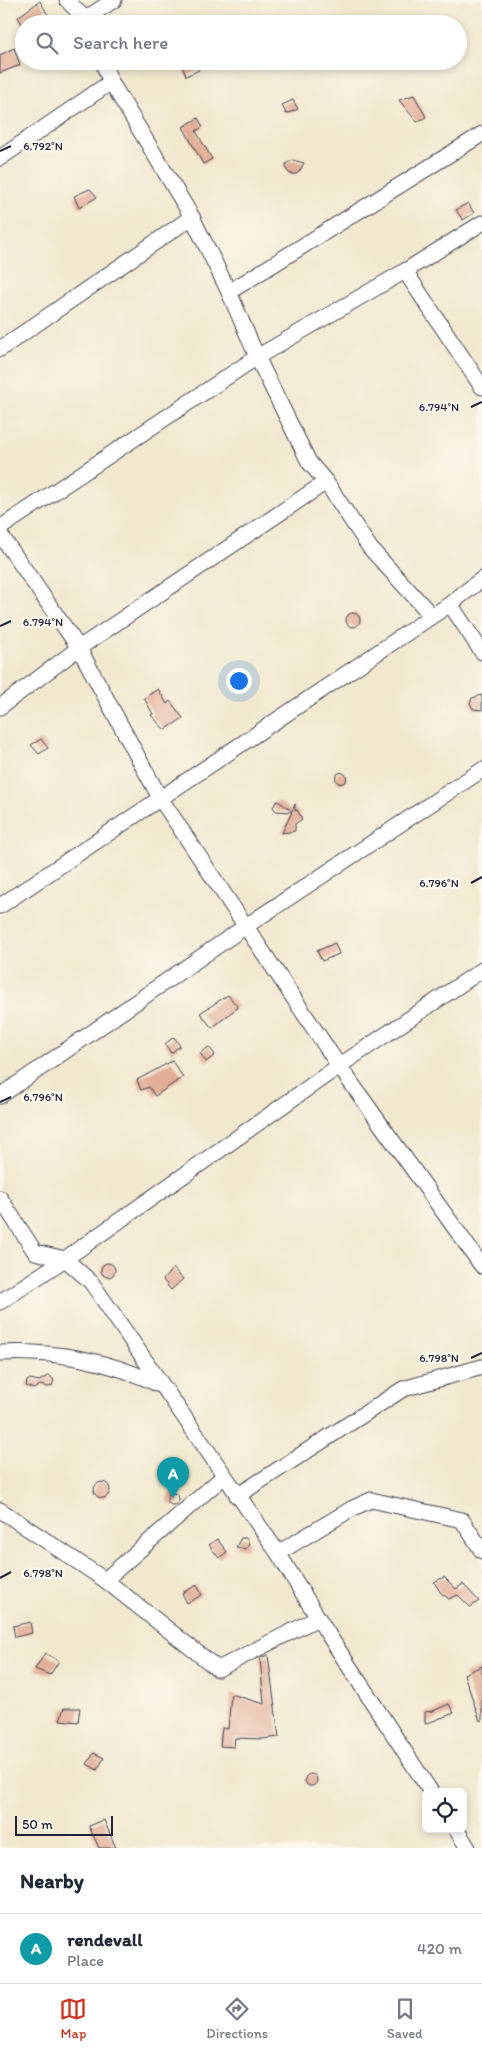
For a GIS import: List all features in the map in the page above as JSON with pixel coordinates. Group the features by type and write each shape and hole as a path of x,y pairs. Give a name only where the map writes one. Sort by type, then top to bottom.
{"street":[{"path":"67,0 81,15"},
{"path":"94,15 114,0"},
{"path":"106,70 111,82 192,217 229,292 257,357 309,462 326,482 370,548 432,616"},
{"path":"0,158 111,82"},
{"path":"229,292 482,134"},
{"path":"0,349 192,217"},
{"path":"0,528 257,357 405,271 482,223"},
{"path":"405,271 482,387"},
{"path":"0,707 79,648 326,482"},
{"path":"0,534 79,648 160,798 339,1066 482,1266"},
{"path":"0,906 450,604 482,579"},
{"path":"450,604 482,652"},
{"path":"0,1096 246,926 482,770"},
{"path":"0,1302 65,1259 339,1066 482,970"},
{"path":"0,1198 35,1252 65,1259 91,1282 223,1477 278,1553 428,1788"},
{"path":"0,1353 29,1352 76,1358 133,1372 162,1385"},
{"path":"237,1496 403,1389 482,1367"},
{"path":"105,1580 223,1477"},
{"path":"278,1553 353,1508 371,1500 462,1520 482,1551"},
{"path":"0,1510 105,1580 218,1669 318,1618"},
{"path":"459,1833 468,1848"}],"building":[{"path":"40,1 48,15 21,15"},
{"path":"14,48 15,67 0,73 0,55"},
{"path":"184,70 199,70 186,76"},
{"path":"414,95 426,117 417,122 399,100"},
{"path":"293,100 298,109 286,114 282,105"},
{"path":"198,118 203,127 196,131 212,159 203,164 183,127"},
{"path":"292,160 304,163 296,174 290,174 286,169 286,164"},
{"path":"90,189 97,197 79,208 74,196"},
{"path":"468,203 474,213 463,220 456,210"},
{"path":"353,613 358,615 360,620 358,625 353,627 348,625 346,620 348,615"},
{"path":"158,689 167,704 170,701 183,718 165,730 151,715 153,714 144,698"},
{"path":"482,695 482,710 473,709 470,703 472,698"},
{"path":"41,739 48,748 39,754 31,745"},
{"path":"341,772 347,778 341,784 335,778"},
{"path":"278,801 292,811 295,804 295,811 297,810 302,819 295,824 295,831 282,833 292,812 276,811 273,807"},
{"path":"335,943 339,954 322,961 317,951"},
{"path":"228,995 238,1007 212,1028 200,1013"},
{"path":"174,1037 180,1046 171,1053 165,1044"},
{"path":"209,1047 215,1055 206,1062 200,1053"},
{"path":"172,1061 183,1077 155,1096 149,1087 141,1090 137,1080"},
{"path":"108,1263 113,1265 115,1270 113,1275 108,1277 103,1275 101,1270 103,1265"},
{"path":"173,1268 183,1279 171,1290 163,1280"},
{"path":"49,1375 54,1380 52,1386 40,1385 34,1389 26,1386 27,1381 30,1379 39,1381"},
{"path":"99,1482 105,1482 110,1487 108,1496 99,1498 94,1493 94,1487"},
{"path":"173,1493 179,1499 173,1505 167,1499"},
{"path":"241,1538 246,1538 248,1541 249,1544 246,1549 236,1547"},
{"path":"217,1539 227,1552 219,1558 209,1545"},
{"path":"444,1577 456,1589 463,1584 479,1601 470,1607 458,1595 449,1599 441,1593 434,1582"},
{"path":"197,1585 202,1595 187,1603 182,1593"},
{"path":"30,1622 32,1633 15,1637 13,1626"},
{"path":"45,1653 59,1661 50,1675 35,1669"},
{"path":"268,1655 279,1737 262,1739 235,1738 234,1747 220,1746 222,1728 228,1729 231,1694 264,1704 260,1658"},
{"path":"482,1666 482,1720 480,1721 464,1674"},
{"path":"449,1704 454,1713 425,1724 425,1712 433,1711"},
{"path":"64,1708 80,1708 78,1722 60,1720"},
{"path":"94,1753 104,1758 97,1770 87,1764"},
{"path":"309,1774 313,1774 317,1780 313,1786 309,1786 305,1782 305,1778"},
{"path":"104,1820 116,1848 99,1848 89,1826"}],"place":[{"name":"rendevall","path":"173,1498"}]}
